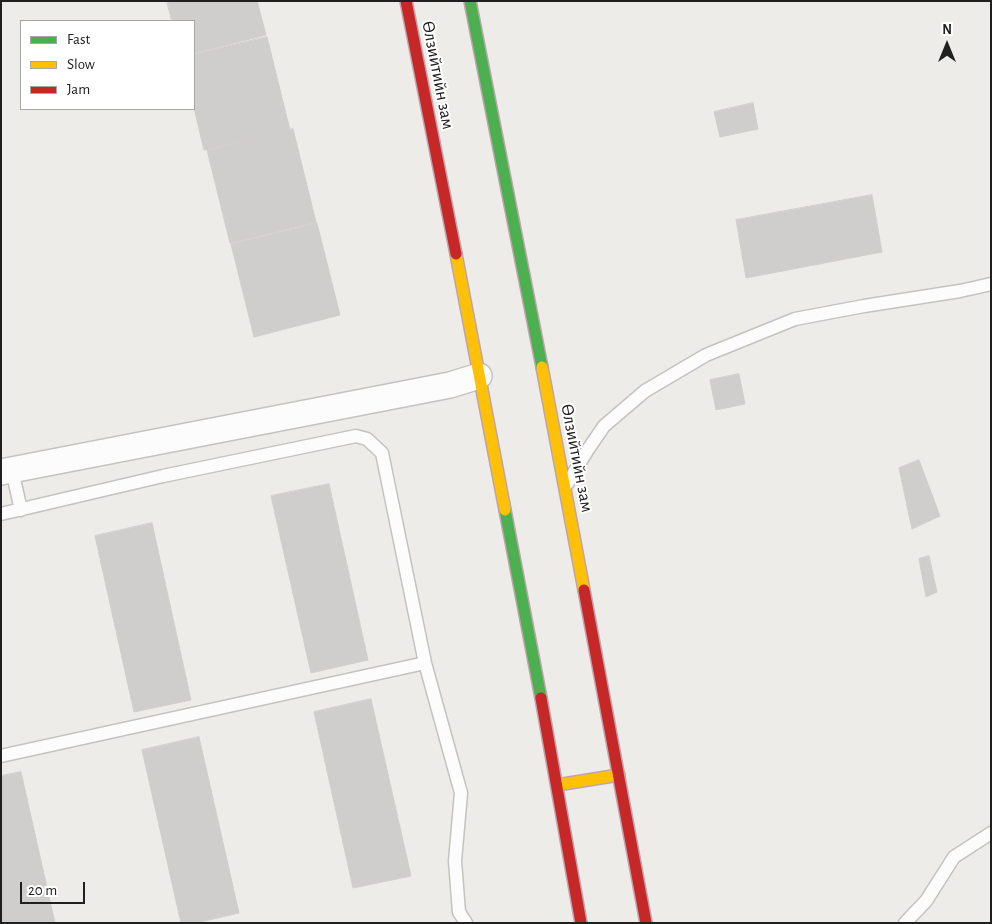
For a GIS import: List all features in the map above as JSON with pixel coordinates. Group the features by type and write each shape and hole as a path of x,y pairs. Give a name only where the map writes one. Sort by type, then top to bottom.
{"highway":[{"name":"Өлзийтийн зам","path":"406,1 480,376 557,785 578,920"},
{"name":"Өлзийтийн зам","path":"470,1 565,488 646,923"},
{"path":"557,785 619,774"}],"street":[{"path":"7,471 450,385 480,376"}],"lane":[{"path":"565,488 586,451 604,426 645,391 706,355 795,319 991,284"},
{"path":"1,514 163,476 356,436 367,439 382,453 425,663 462,793 455,861 459,912 466,923"},
{"path":"7,471 21,510"},
{"path":"1,756 425,663"},
{"path":"905,923 926,901 954,857 991,833"}],"building":[{"path":"167,1 257,1 266,35 195,53 195,20 172,20"},
{"path":"267,37 290,130 204,150 194,110 195,54"},
{"path":"753,103 758,129 720,137 714,112"},
{"path":"293,129 316,222 230,243 207,150"},
{"path":"872,195 882,252 746,278 736,220"},
{"path":"317,223 340,315 254,337 231,244"},
{"path":"739,374 745,404 716,410 710,380"},
{"path":"919,460 940,516 912,529 899,468"},
{"path":"329,484 368,660 311,673 271,496"},
{"path":"152,523 191,700 134,712 95,536"},
{"path":"929,556 937,592 926,597 919,559"},
{"path":"371,699 411,876 353,888 314,712"},
{"path":"199,737 239,913 196,923 181,923 142,750"},
{"path":"21,772 55,923 1,923 1,776"}],"traffic: fast":[{"path":"470,1 542,367"},
{"path":"505,510 541,698"}],"traffic: slow":[{"path":"456,254 505,510"},
{"path":"542,367 584,590"},
{"path":"557,785 619,775"}],"traffic: jam":[{"path":"406,1 456,254"},
{"path":"584,590 646,923"},
{"path":"541,698 581,923"}]}
